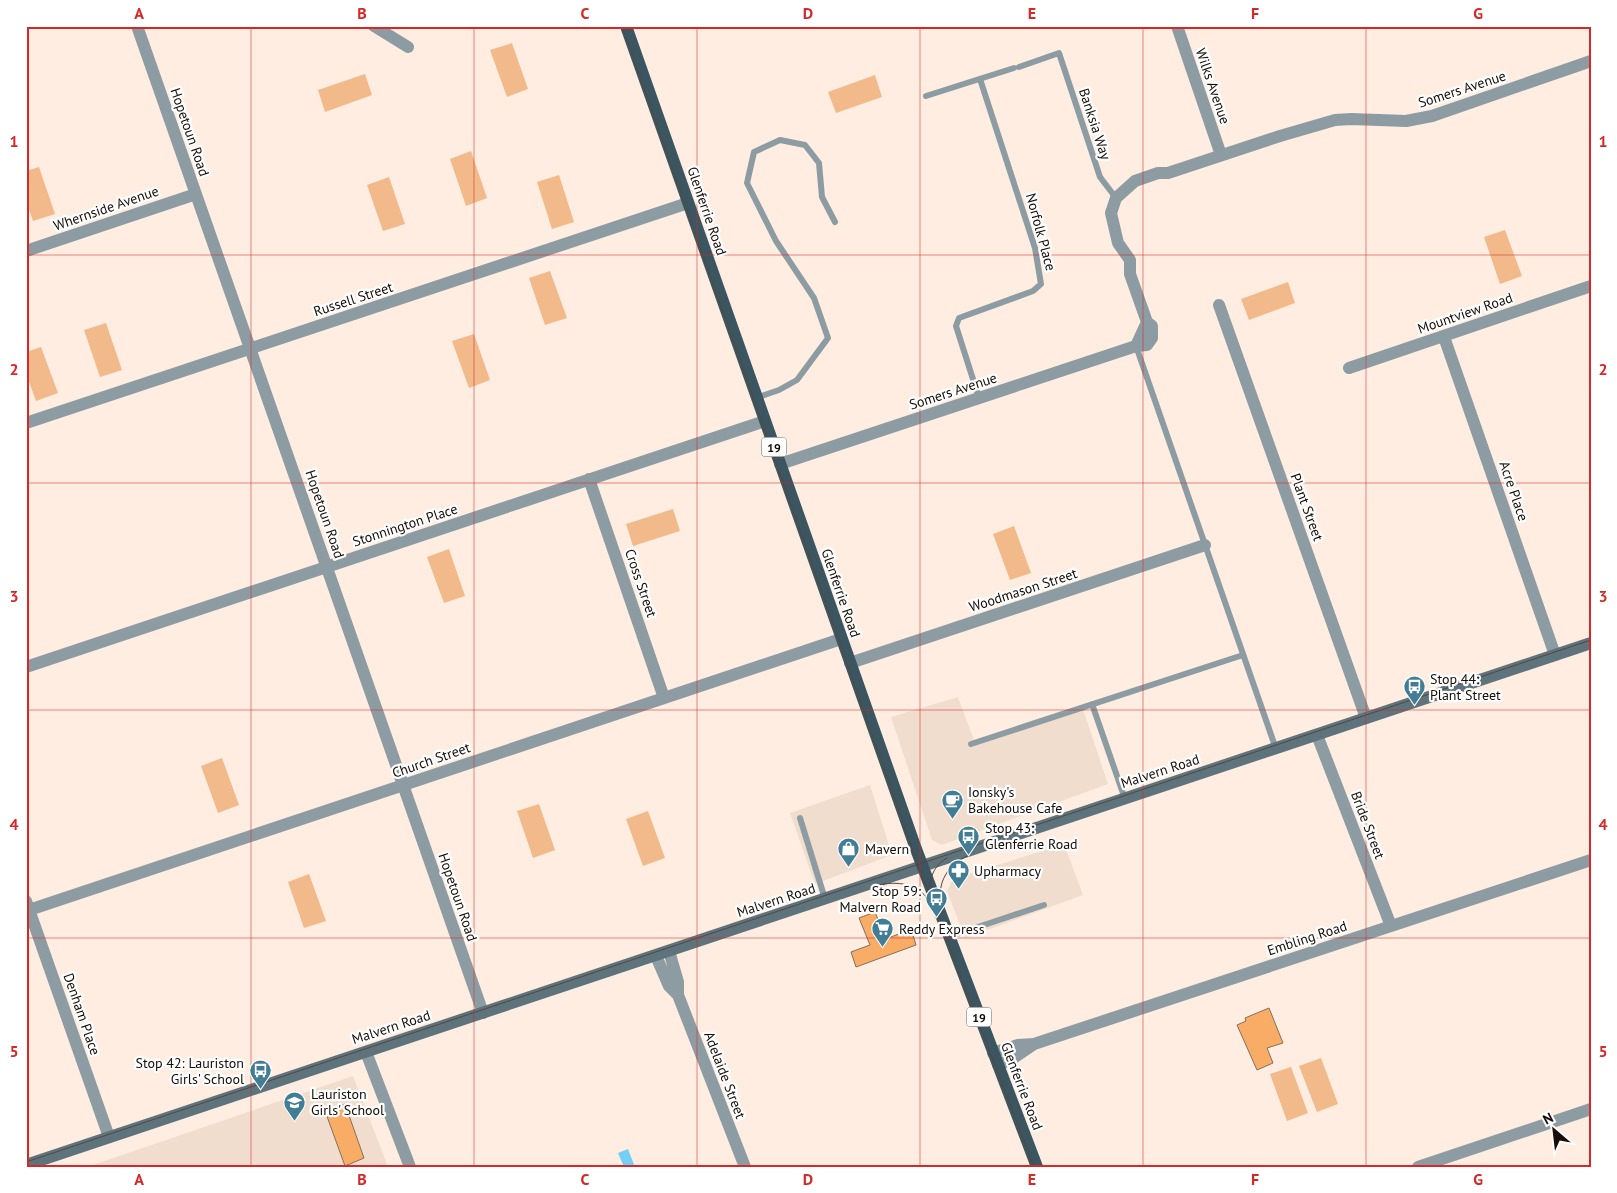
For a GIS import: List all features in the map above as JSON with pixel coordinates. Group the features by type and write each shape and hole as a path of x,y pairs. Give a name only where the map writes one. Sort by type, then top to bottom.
{"main road":[{"name":"Glenferrie Road","path":"626,26 948,938 1037,1167"},
{"name":"Malvern Road","path":"26,1165 1591,643"}],"street":[{"name":"Hopetoun Road","path":"137,26 483,1013"},
{"path":"374,26 408,47"},
{"name":"Wilks Avenue","path":"1177,26 1221,155"},
{"name":"Somers Avenue","path":"780,464 1136,346 1146,345 1152,338 1152,326 1147,322 1130,274 1130,260 1118,243 1111,213 1116,198 1127,188 1140,188 1168,174 1221,155 1335,120 1406,121 1432,116 1591,61"},
{"name":"Whernside Avenue","path":"26,251 196,194"},
{"name":"Russell Street","path":"26,424 688,203"},
{"name":"Mountview Road","path":"1349,368 1591,286"},
{"name":"Plant Street","path":"1219,305 1366,718"},
{"name":"Acre Place","path":"1444,337 1555,655"},
{"name":"Stonnington Place","path":"26,667 765,421"},
{"name":"Cross Street","path":"589,479 664,698"},
{"name":"Woodmason Street","path":"850,662 1205,545"},
{"name":"Church Street","path":"28,905 403,785 841,638"},
{"name":"Bride Street","path":"1317,735 1390,926"},
{"name":"Embling Road","path":"996,1059 1012,1059 1034,1044 1591,860"},
{"name":"Denham Place","path":"28,905 109,1137"},
{"name":"Adelaide Street","path":"669,951 678,982 678,995 745,1167"},
{"name":"Adelaide Street","path":"656,956 669,986 678,995"},
{"path":"366,1052 410,1167"},
{"path":"1418,1167 1591,1109"}],"lane":[{"name":"Banksia Way","path":"980,79 1059,53 1100,177 1116,198"},
{"path":"926,96 980,79"},
{"name":"Norfolk Place","path":"979,398 956,326 959,318 1032,291 1041,284 1035,248 980,79"},
{"path":"756,398 779,390 797,380 828,338 814,298 776,241 747,183 754,152 780,140 805,145 819,163 822,197 835,222"},
{"path":"1136,346 1276,748"},
{"path":"971,744 1243,655"},
{"path":"1092,704 1125,799"},
{"path":"800,818 825,899"},
{"path":"948,938 1044,905"}],"shaded area":[{"path":"512,43 528,89 507,97 490,50"},
{"path":"365,74 372,95 325,112 318,90"},
{"path":"875,75 882,97 836,113 828,92"},
{"path":"471,151 487,198 466,206 450,159"},
{"path":"39,167 55,214 33,221 26,200 26,171"},
{"path":"559,175 574,222 552,229 537,182"},
{"path":"389,177 405,224 383,231 367,185"},
{"path":"1505,230 1522,276 1500,284 1484,237"},
{"path":"550,271 567,318 545,325 529,278"},
{"path":"1288,282 1295,303 1249,320 1241,299"},
{"path":"106,323 122,370 100,377 84,330"},
{"path":"474,334 490,380 469,388 452,341"},
{"path":"41,347 58,393 36,401 26,373 26,352"},
{"path":"673,509 680,531 633,546 626,524"},
{"path":"1014,526 1031,573 1010,580 993,534"},
{"path":"449,549 465,596 444,603 427,557"},
{"path":"958,697 975,743 1082,706 1108,784 942,845 932,840 891,717"},
{"path":"222,758 239,805 218,813 201,766"},
{"path":"870,785 892,855 815,884 790,813"},
{"path":"539,804 555,850 533,858 517,811"},
{"path":"648,811 665,858 643,866 626,819"},
{"path":"1064,844 1083,895 965,938 947,891 953,879"},
{"path":"309,874 326,921 304,928 288,882"},
{"path":"1321,1058 1338,1104 1317,1112 1299,1066"},
{"path":"1291,1067 1308,1113 1287,1121 1270,1074"},
{"name":"Lauriston Girls' School","path":"353,1076 388,1167 87,1167"}],"water":[{"path":"628,1149 635,1167 624,1167 618,1153"}],"building":[{"name":"Reddy Express","path":"875,912 886,939 911,929 916,945 856,967 851,952 870,945 859,918"},
{"path":"1269,1008 1283,1043 1267,1048 1273,1063 1257,1070 1237,1025 1246,1021 1245,1018"},
{"path":"345,1104 364,1158 345,1166 325,1111"}],"tram line":[{"path":"622,26 918,865 1034,1167"},
{"path":"26,1162 1591,640"},
{"path":"943,913 940,894 944,878 953,865 969,855"},
{"path":"931,894 930,883 933,873 939,864 947,858"},
{"path":"878,885 893,883 906,885 918,890 929,900"}],"place":[{"name":"Stop 44: Plant Street","path":"1414,706"},
{"name":"Ionsky's Bakehouse Cafe","path":"952,819"},
{"name":"Stop 43: Glenferrie Road","path":"969,855"},
{"name":"Mavern","path":"849,868"},
{"name":"Upharmacy","path":"958,890"},
{"name":"Stop 59: Malvern Road","path":"937,918"},
{"name":"Reddy Express","path":"883,948"},
{"name":"Stop 42: Lauriston Girls' School","path":"260,1090"},
{"name":"Lauriston Girls' School","path":"295,1121"}]}
